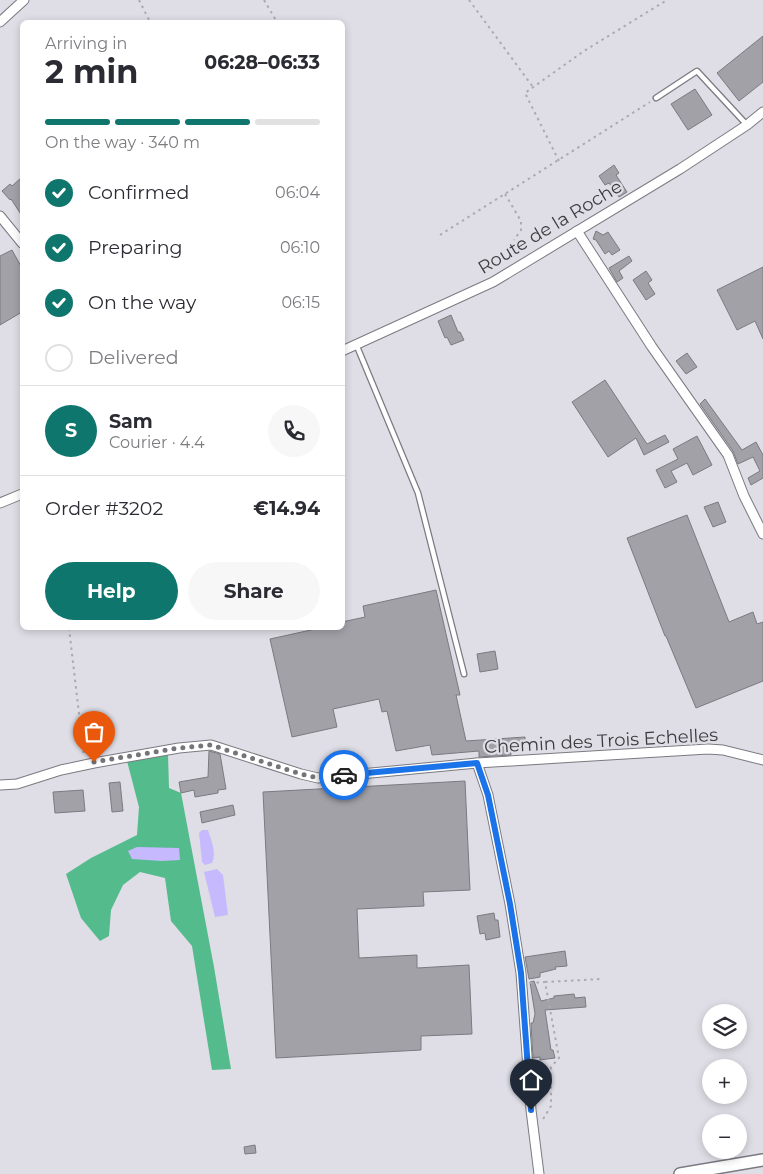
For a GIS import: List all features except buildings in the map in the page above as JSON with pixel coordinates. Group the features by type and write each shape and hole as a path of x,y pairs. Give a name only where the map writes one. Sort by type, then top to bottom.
{"street":[{"path":"0,22 24,0"},
{"name":"Route de la Roche","path":"345,350 493,282 680,169 747,125 763,112"},
{"path":"0,216 20,241"},
{"path":"577,231 652,347 728,455 744,496 763,534"},
{"path":"0,503 20,495"},
{"name":"Chemin des Trois Echelles","path":"0,786 17,784 85,765 179,748 211,745 318,778 477,763 708,749 723,750 763,760"},
{"path":"477,763 488,795 510,904 521,983 524,1037 539,1174"},
{"path":"680,1174 763,1160"}],"lane":[{"path":"656,98 697,71 747,125"},
{"path":"356,344 418,493 464,674"}],"path":[{"path":"139,0 149,20"},
{"path":"264,0 276,20"},
{"path":"469,0 533,86"},
{"path":"560,161 525,93 584,51 667,0"},
{"path":"440,235 560,161 656,98"},
{"path":"505,194 521,221 521,230 514,240"},
{"path":"68,630 85,765"},
{"path":"521,983 601,979"},
{"path":"533,1129 545,1118 551,1106 551,1067 559,1058 545,982"}],"green space":[{"path":"168,754 169,788 181,793 231,1069 212,1070 192,946 171,921 165,878 140,872 123,885 111,910 109,936 100,941 81,918 66,874 91,858 137,835 139,807 127,761"}],"shaded area":[{"path":"202,830 208,830 214,851 212,863 205,865 202,862 199,833"},
{"path":"137,847 179,848 180,860 132,859 128,851"},
{"path":"217,869 223,875 228,915 215,917 204,872"}],"way so far":[{"path":"94,762 179,748 211,745 318,778 344,775"}],"route":[{"path":"344,775 477,763 488,795 510,904 521,973 524,1037 531,1110"}]}
